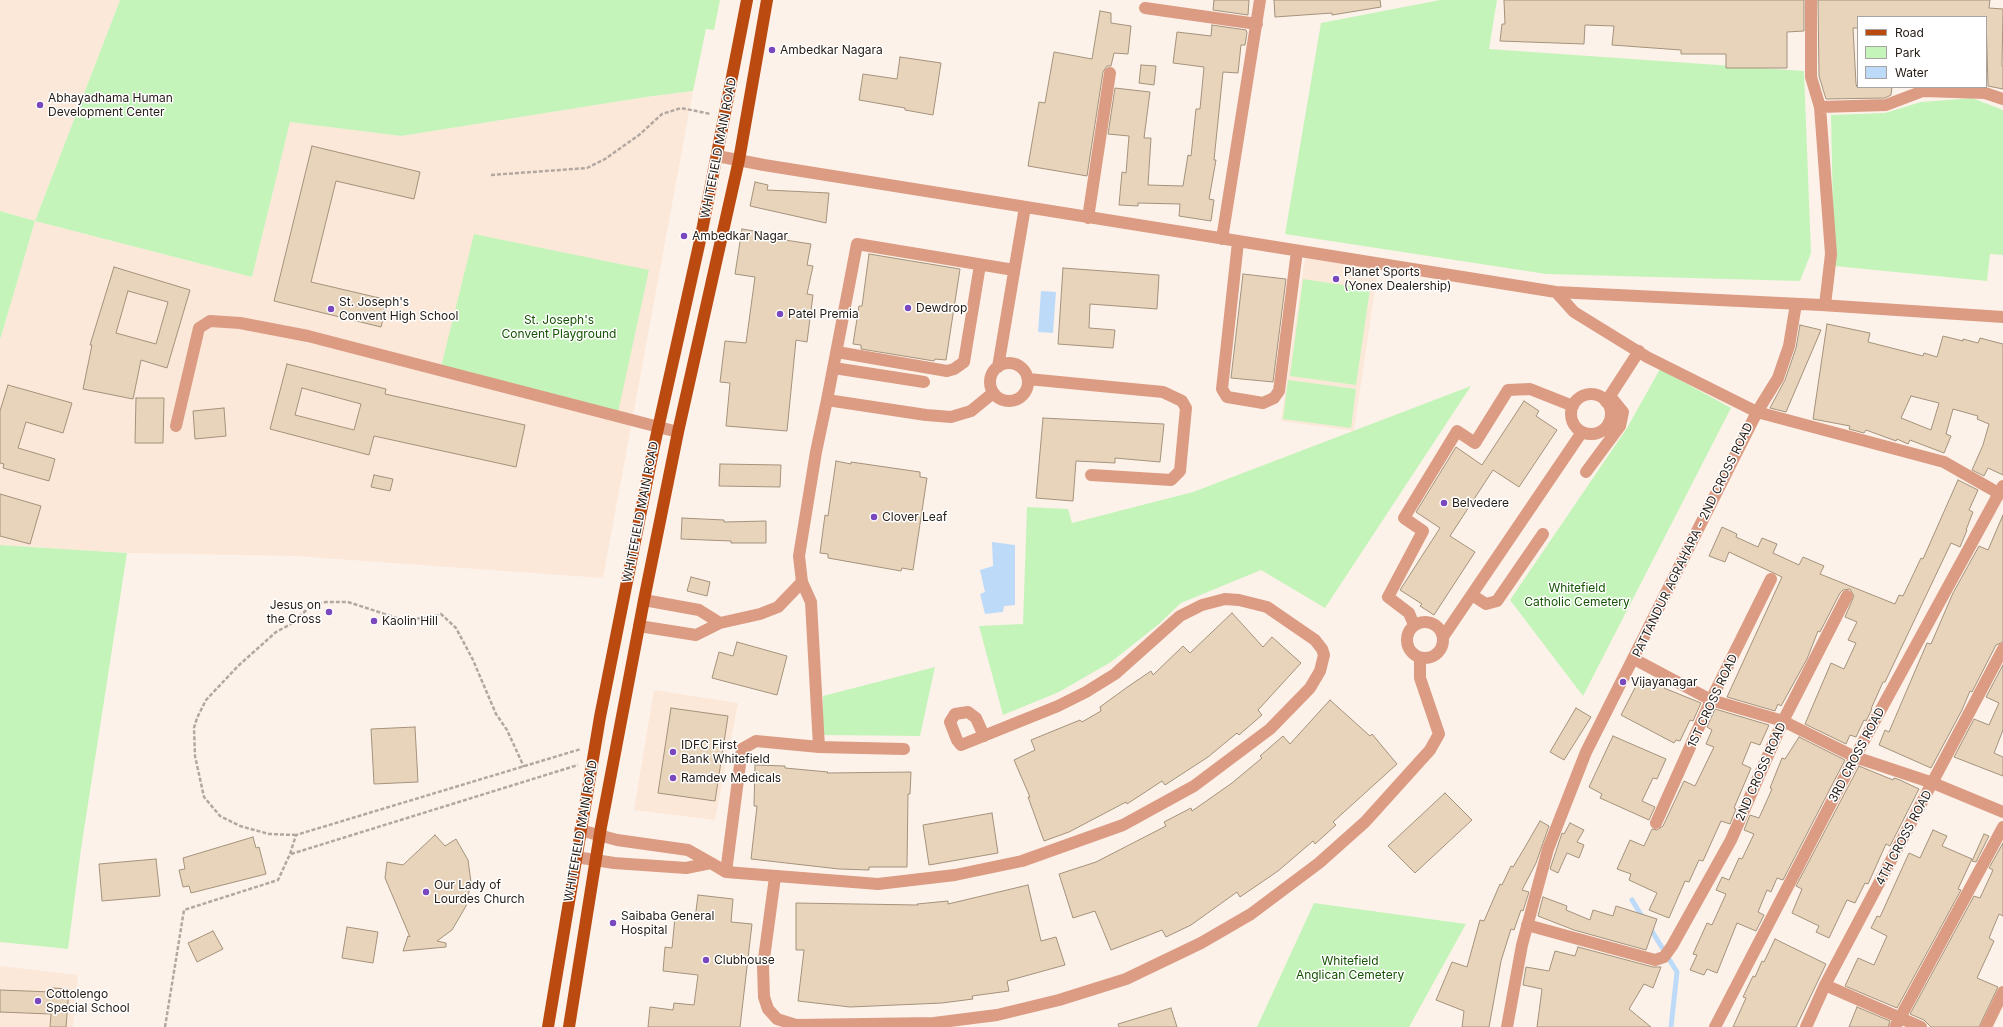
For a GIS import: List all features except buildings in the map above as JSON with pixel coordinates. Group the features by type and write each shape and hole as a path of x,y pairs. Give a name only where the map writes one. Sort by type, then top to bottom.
{"main road":[{"name":"WHITEFIELD MAIN ROAD","path":"548,1027 592,761 658,427 701,236 726,115 747,0"},
{"name":"WHITEFIELD MAIN ROAD","path":"569,1027 601,836 644,600 678,432 739,160 767,0"}],"street":[{"path":"1222,239 1260,0"},
{"path":"1811,0 1811,77 1820,107 1831,254 1825,305"},
{"path":"1145,8 1257,24"},
{"path":"1088,218 1110,73"},
{"path":"1820,107 1886,105 1923,91 1985,93 2003,99"},
{"path":"717,156 751,163 1088,218 1556,292 1825,305 2003,317"},
{"path":"998,367 1025,207"},
{"path":"1238,242 1222,389 1227,397 1263,403 1274,398 1279,391 1297,251"},
{"path":"818,747 810,602 802,582 799,556 816,452 834,368 857,244 1014,270"},
{"path":"837,352 947,371 954,369 964,362 980,265"},
{"path":"1556,292 1574,312 1640,351 1757,412 1944,462 2001,490"},
{"name":"PATTANDUR AGRAHARA - 2ND CROSS ROAD","path":"1507,1027 1522,945 1548,849 1586,752 1757,412 1782,368 1790,346 1796,304"},
{"path":"176,426 199,328 210,321 240,323 308,336 678,432"},
{"path":"1586,472 1620,426 1623,412 1608,399 1595,395 1588,395 1577,400 1573,406 1572,418 1574,424 1582,432 1596,433 1607,426 1610,413 1608,399 1640,351"},
{"path":"1004,363 1017,365 1022,368 1028,379 1025,391 1016,399 1003,400 993,393 990,381 991,375 998,367 1004,363"},
{"path":"834,368 924,382"},
{"path":"1028,379 1162,392 1182,401 1186,408 1180,471 1171,480 1091,475"},
{"path":"1414,625 1409,613 1388,597 1423,531 1404,518 1457,431 1476,443 1508,390 1530,389 1573,406"},
{"path":"827,400 926,415 952,417 971,411 993,393"},
{"path":"1443,637 1436,626 1426,622 1414,625 1408,635 1408,646 1410,651 1420,658 1426,658 1437,654 1441,649 1443,637 1582,432"},
{"name":"3RD CROSS ROAD","path":"1715,1027 1855,757 2001,490"},
{"path":"1472,595 1486,604 1498,601 1543,534"},
{"name":"1ST CROSS ROAD","path":"1656,823 1711,700 1771,579"},
{"path":"639,626 696,635 720,623 760,614 778,607 802,582"},
{"name":"2ND CROSS ROAD","path":"1527,925 1655,960 1664,957 1672,946 1731,840 1783,721 1847,596"},
{"path":"580,830 617,840 688,850 726,872 775,877 878,884 955,875 1022,861 1124,825 1194,786 1270,729 1310,688 1320,671 1324,655 1322,649 1315,640 1267,607 1239,600 1225,599 1202,605 1180,616 1130,662 1086,692 1058,706 984,736"},
{"path":"644,600 699,610 720,623"},
{"name":"4TH CROSS ROAD","path":"1806,1027 1825,985 2003,649"},
{"path":"775,877 764,966 764,997 768,1009 777,1019 796,1025 934,1023 989,1016 1059,1000 1126,979 1201,943 1251,914 1318,863 1365,822 1430,750 1438,734 1420,678 1420,658"},
{"path":"1634,659 1711,700 1783,721 1855,757 1933,783 2003,812"},
{"path":"726,872 742,749 756,741 818,747 904,749"},
{"path":"1897,1022 2003,827"},
{"path":"576,857 614,863 686,868 711,863"},
{"path":"1825,985 1897,1022 1921,1027"},
{"path":"1986,1027 2003,992"}],"path":[{"path":"491,175 587,168 605,159 633,139 662,114 682,108 726,115"},
{"path":"524,766 507,730 496,714 473,660 456,628 441,614 430,618 400,619 348,602 326,602 312,605 291,624 276,632 238,666 206,700 194,728 195,756 204,797 220,816 240,826 269,834 296,835 595,746"},
{"path":"290,854 592,761"},
{"path":"165,1027 184,910 278,880 290,854 296,835"}],"shaded area":[{"name":"Abhayadhama Human Development Center","path":"0,0 120,0 35,221 0,211"},
{"name":"St. Joseph's Convent High School","path":"693,91 603,578 295,556 127,553 0,545 0,340 35,221 252,277 290,121 401,136 646,97"},
{"path":"1305,258 1378,269 1354,431 1281,421"},
{"path":"654,690 738,703 715,820 634,810"},
{"name":"Cottolengo Special School","path":"0,966 78,975 73,1027 0,1027"}],"green space":[{"path":"120,0 720,0 714,30 706,29 693,91 646,97 401,136 290,122 252,277 35,221"},
{"path":"1440,0 1497,0 1489,49 1804,71 1811,253 1800,281 1546,274 1285,234 1321,23"},
{"path":"1972,98 2003,110 2003,255 1990,254 1987,281 1834,266 1831,115 1885,113 1921,102"},
{"path":"0,211 35,221 0,340"},
{"name":"St. Joseph's Convent Playground","path":"474,234 649,270 617,417 439,375"},
{"path":"1303,279 1370,289 1356,385 1290,376"},
{"name":"Whitefield Catholic Cemetery","path":"1660,369 1731,408 1583,696 1510,600 1627,428"},
{"path":"1288,380 1356,389 1351,428 1283,419"},
{"path":"1471,386 1325,608 1261,570 1181,603 1159,624 1111,662 1059,692 1003,715 979,626 1023,624 1027,507 1068,509 1072,523 1193,492"},
{"path":"0,545 127,553 81,849 68,949 0,942"},
{"path":"935,667 920,736 823,735 823,696"},
{"name":"Whitefield Anglican Cemetery","path":"1314,903 1466,924 1409,1027 1257,1027"}],"water":[{"path":"1041,291 1056,292 1053,333 1038,332"},
{"path":"992,542 1015,545 1015,605 1004,606 1003,612 985,614 980,594 985,592 980,570 993,566"}],"waterway":[{"path":"1632,900 1643,918"},
{"path":"1650,928 1677,972 1671,1027"}],"place":[{"name":"Ambedkar Nagara","path":"772,50"},
{"name":"Abhayadhama Human Development Center","path":"40,105"},
{"name":"Ambedkar Nagar","path":"684,236"},
{"name":"Planet Sports (Yonex Dealership)","path":"1336,279"},
{"name":"Dewdrop","path":"908,308"},
{"name":"St. Joseph's Convent High School","path":"331,309"},
{"name":"Patel Premia","path":"780,314"},
{"name":"Belvedere","path":"1444,503"},
{"name":"Clover Leaf","path":"874,517"},
{"name":"Jesus on the Cross","path":"329,612"},
{"name":"Kaolin Hill","path":"374,621"},
{"name":"Vijayanagar","path":"1623,682"},
{"name":"IDFC First Bank Whitefield","path":"673,752"},
{"name":"Ramdev Medicals","path":"673,778"},
{"name":"Our Lady of Lourdes Church","path":"426,892"},
{"name":"Saibaba General Hospital","path":"613,923"},
{"name":"Clubhouse","path":"706,960"},
{"name":"Cottolengo Special School","path":"38,1001"}]}
